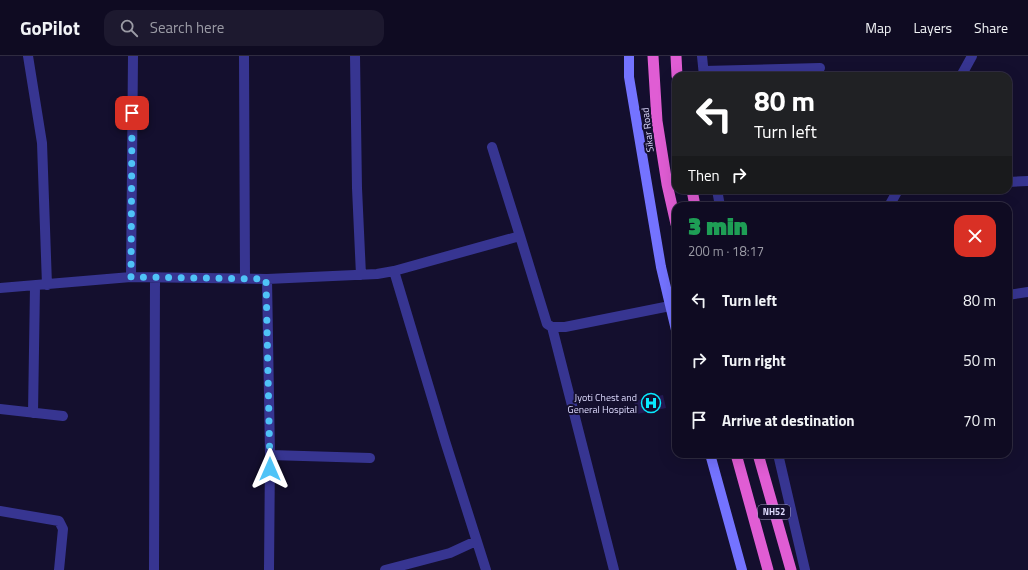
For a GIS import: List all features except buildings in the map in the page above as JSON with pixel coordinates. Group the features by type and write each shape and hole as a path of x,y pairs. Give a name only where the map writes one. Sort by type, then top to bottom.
{"highway":[{"name":"Sikar Road","path":"653,56 657,121 672,206"},
{"path":"676,56 677,72"},
{"name":"NH52","path":"737,458 768,570"},
{"name":"NH52","path":"759,458 791,570"}],"main road":[{"path":"629,56 629,77 661,267 672,314"},
{"path":"711,458 742,570"}],"street":[{"path":"28,56 42,143 47,285"},
{"path":"131,277 133,56"},
{"path":"244,56 245,279"},
{"path":"355,56 357,188 361,275"},
{"path":"702,56 704,72"},
{"path":"963,72 972,56"},
{"path":"743,72 820,68"},
{"path":"492,147 547,324 552,327 564,327 670,306"},
{"path":"1012,182 1028,181"},
{"path":"0,288 131,277 266,279 361,275 394,271 520,236"},
{"path":"394,271 486,570"},
{"path":"154,570 155,278"},
{"path":"266,279 270,455 269,570"},
{"path":"33,413 35,286"},
{"path":"1012,294 1028,292"},
{"path":"552,327 614,570"},
{"path":"0,409 64,416"},
{"path":"270,455 370,458"},
{"path":"779,458 805,570"},
{"path":"0,512 59,521 63,529 59,570"},
{"path":"385,570 450,553 476,541"}],"place":[{"name":"Jyoti Chest and General Hospital","path":"651,403"}],"route":[{"path":"132,113 131,277 266,279 270,469"}]}
